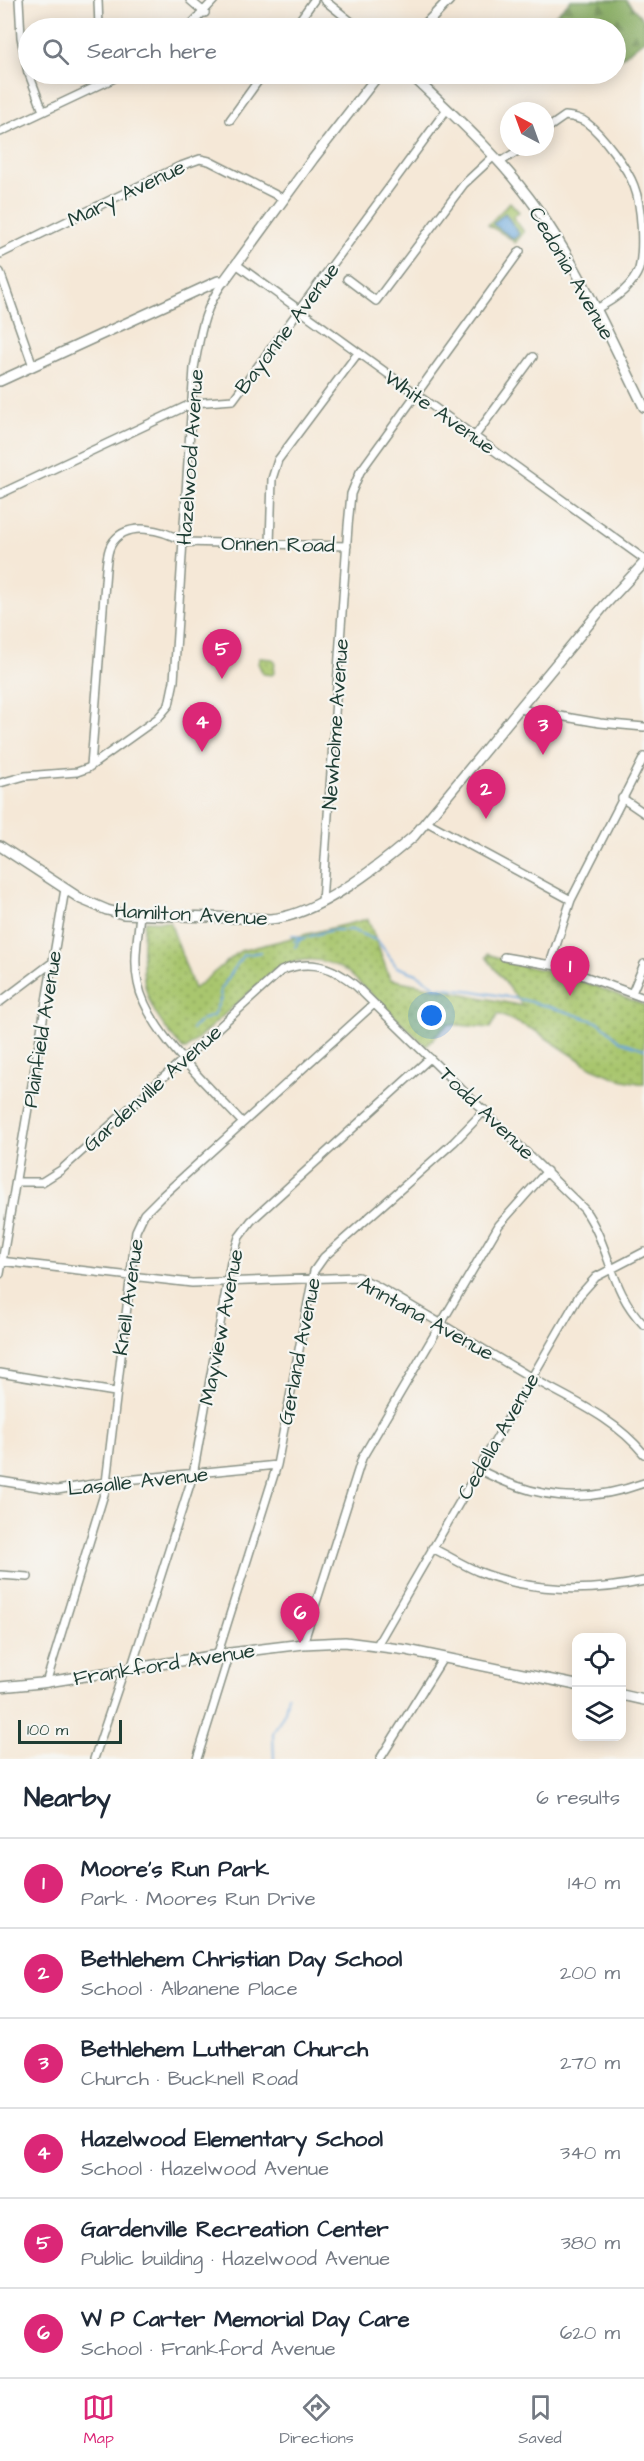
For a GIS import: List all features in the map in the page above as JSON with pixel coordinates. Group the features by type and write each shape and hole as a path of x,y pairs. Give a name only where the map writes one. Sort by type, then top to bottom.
{"street":[{"path":"19,0 20,18"},
{"path":"98,0 99,18"},
{"path":"190,0 205,12"},
{"path":"199,18 214,0"},
{"path":"301,18 314,0"},
{"path":"324,0 346,18"},
{"path":"431,18 447,1"},
{"path":"33,84 43,111"},
{"path":"0,132 98,84"},
{"path":"230,120 256,84"},
{"name":"Hazelwood Avenue","path":"0,783 25,776 77,772 91,766 158,718 169,705 174,681 195,368 202,320 212,298 236,264 371,84"},
{"name":"Cedonia Avenue","path":"421,84 497,159 542,216 564,249 644,407"},
{"name":"Bayonne Avenue","path":"0,494 193,403 233,400 447,109"},
{"path":"554,124 565,116 588,124 624,167 634,186 641,216 643,248 639,270 621,294 596,309"},
{"path":"348,279 376,301 464,183 504,156"},
{"name":"Mary Avenue","path":"0,254 178,167 200,159 223,166 284,199"},
{"name":"Newholme Avenue","path":"322,902 353,484 520,251"},
{"name":"White Avenue","path":"236,264 644,561"},
{"path":"0,272 33,366"},
{"path":"0,381 218,281 224,281"},
{"path":"270,544 272,479 278,460 358,353"},
{"path":"474,436 532,357"},
{"name":"Onnen Road","path":"91,766 105,575 110,547 117,539 128,532 145,529 169,534 184,542 347,546"},
{"name":"Hamilton Avenue","path":"0,846 96,907 123,914 280,918 322,902 398,850 427,822 615,592 644,561"},
{"path":"519,709 600,723 644,727"},
{"path":"550,964 571,900 644,757"},
{"path":"622,798 644,813"},
{"path":"427,822 571,900"},
{"name":"Plainfield Avenue","path":"0,1274 65,889"},
{"path":"140,914 136,964 138,986 147,1012 242,1122"},
{"path":"504,957 550,964 644,998"},
{"path":"0,1002 52,962"},
{"path":"632,993 644,964"},
{"name":"Todd Avenue","path":"278,974 300,965 327,968 340,973 374,1004 568,1191 591,1219 604,1248 610,1269 628,1306 644,1325"},
{"name":"Gardenville Avenue","path":"16,1182 34,1183 51,1178 278,974"},
{"name":"Knell Avenue","path":"45,1683 105,1491 136,1231 144,1214 242,1122 374,1004"},
{"name":"Mayview Avenue","path":"94,1759 127,1669 192,1475 235,1246 250,1221 430,1058"},
{"name":"Gerland Avenue","path":"217,1656 277,1465 312,1278 324,1257 423,1170 484,1110"},
{"path":"303,1644 357,1470 499,1225 547,1171"},
{"name":"Cedella Avenue","path":"377,1645 579,1296 590,1282 644,1252"},
{"name":"Anntana Avenue","path":"1,1261 192,1283 358,1277 610,1421 626,1434 644,1454"},
{"path":"0,1372 115,1392"},
{"name":"Lasalle Avenue","path":"0,1481 57,1490 106,1482 277,1465"},
{"path":"478,1469 521,1489 556,1496 594,1496 644,1483"},
{"path":"432,1548 476,1570 499,1578 540,1587 588,1589 644,1581"},
{"path":"0,1575 28,1577"},
{"name":"Frankford Avenue","path":"0,1687 45,1683 230,1653 303,1644 345,1642 377,1645 572,1684"},
{"path":"197,1759 230,1653"},
{"path":"380,1759 443,1658"},
{"path":"626,1696 644,1700"}],"green space":[{"path":"571,0 626,0 644,20 644,40 626,54 626,18 552,18"},
{"path":"510,202 519,212 513,217 524,232 515,243 488,225"},
{"path":"260,658 275,661 272,675 263,674 258,663"},
{"path":"368,919 390,979 523,1006 486,957 488,954 514,964 564,974 644,1005 644,1084 619,1079 592,1068 534,1030 498,1014 490,1028 448,1024 426,1046 348,972 320,961 301,961 273,971 186,1049 183,1049 159,1019 147,992 143,963 146,921 170,922 194,989 240,951"}],"water":[{"path":"505,213 519,234 514,239 493,224"}],"waterway":[{"path":"294,941 332,930 352,930 378,941 397,967 417,974 436,987 524,1000 564,1011 600,1023 620,1041 644,1049"},
{"path":"292,935 301,938"},
{"path":"295,947 301,938"},
{"path":"192,1029 201,1020 213,1016 221,998 220,991 243,955 261,952"},
{"path":"274,1759 273,1733 285,1711 288,1695"}],"place":[{"name":"Gardenville Recreation Center","path":"222,679"},
{"name":"Hazelwood Elementary School","path":"202,752"},
{"name":"Bethlehem Lutheran Church","path":"543,755"},
{"name":"Bethlehem Christian Day School","path":"486,819"},
{"name":"Moore's Run Park","path":"570,996"},
{"name":"W P Carter Memorial Day Care","path":"300,1643"}]}
